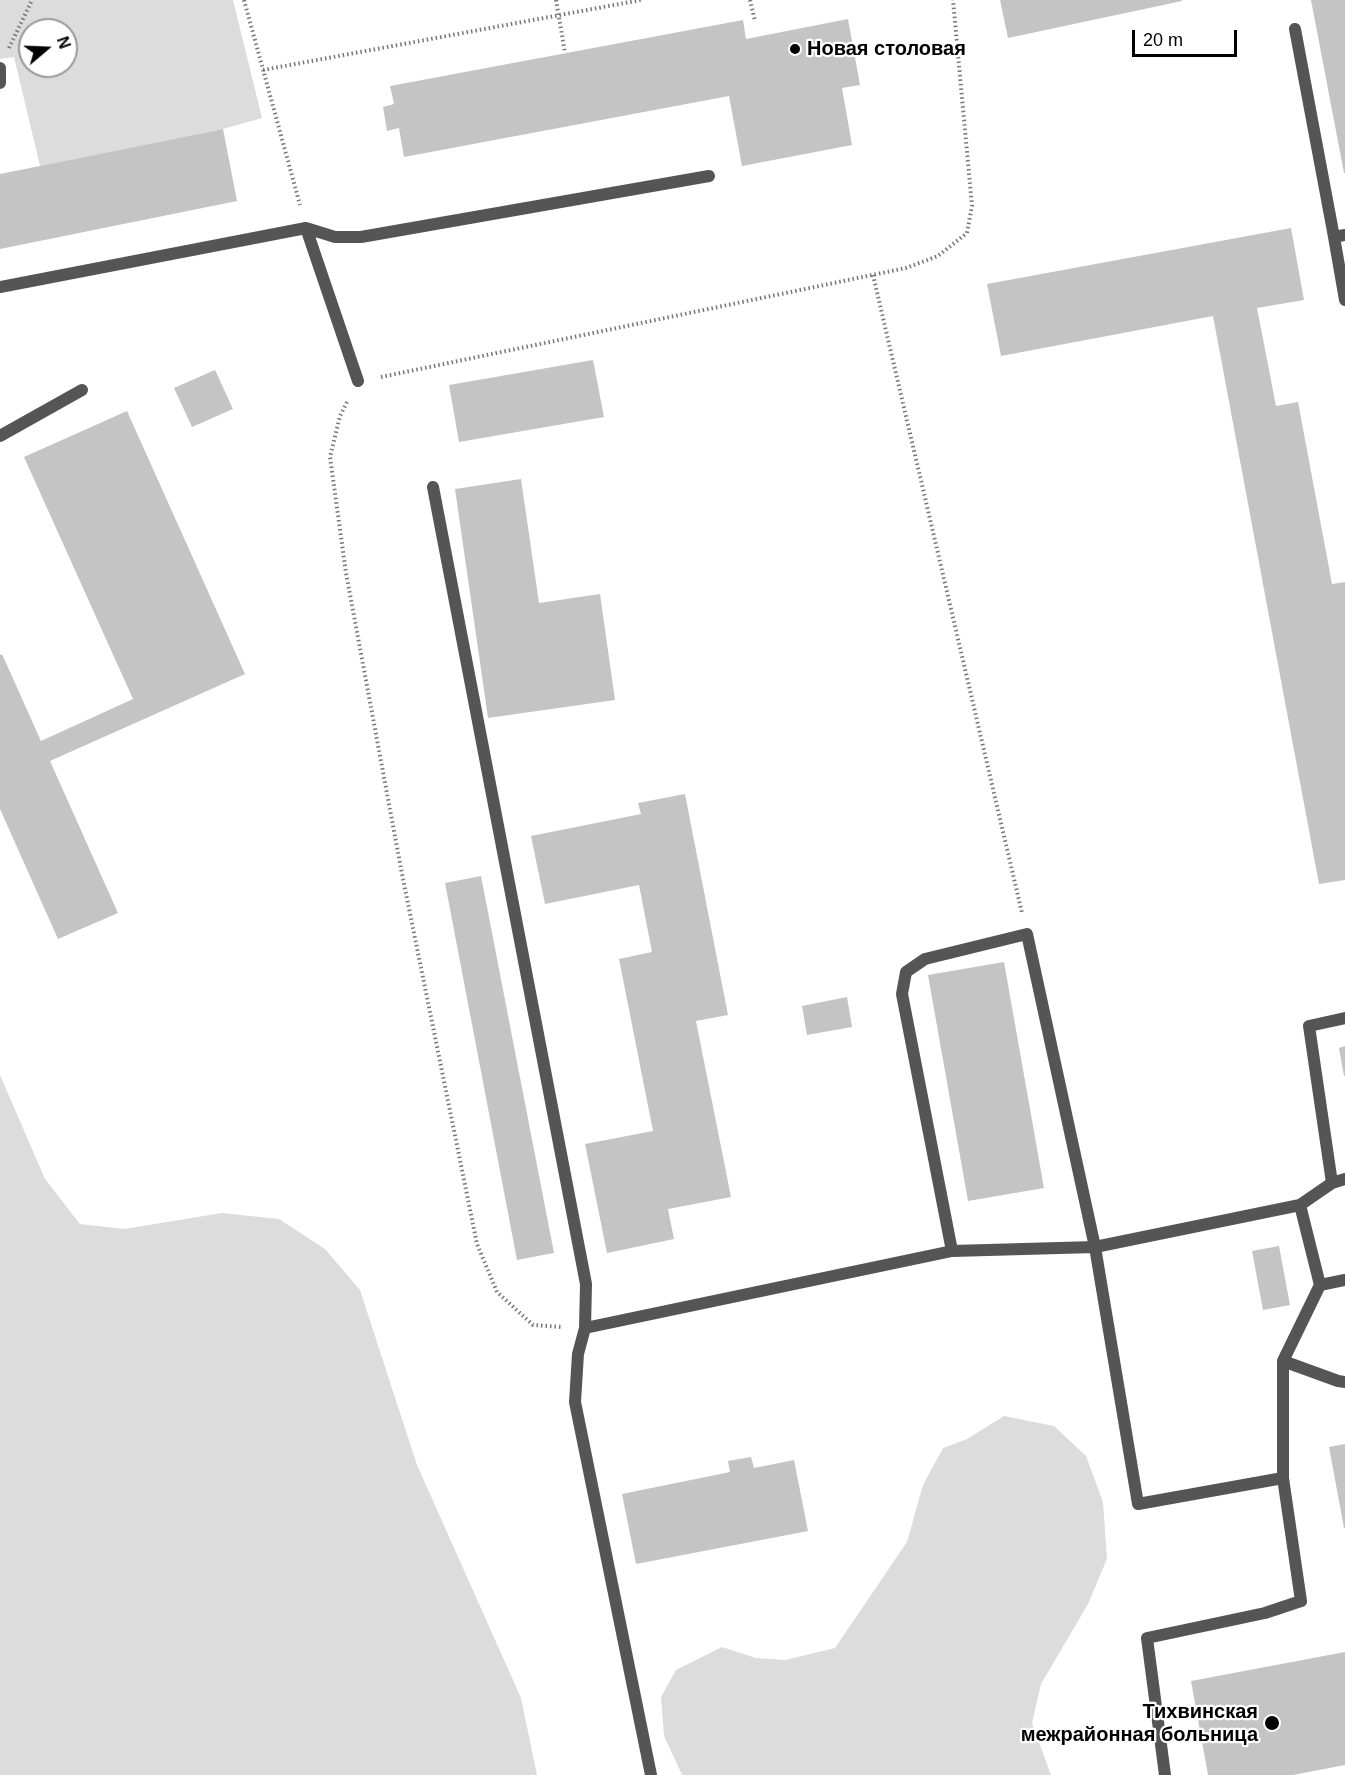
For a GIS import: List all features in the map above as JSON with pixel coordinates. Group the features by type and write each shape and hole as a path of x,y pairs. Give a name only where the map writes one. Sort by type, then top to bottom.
{"lane":[{"path":"1294,29 1339,236 1345,300"},
{"path":"0,69 0,83"},
{"path":"0,287 306,228 335,237 361,237 709,176"},
{"path":"306,228 358,381"},
{"path":"0,436 82,390"},
{"path":"433,487 586,1284 585,1328 578,1354 575,1401 651,1775"},
{"path":"952,1251 902,994 906,972 925,959 1027,934 1095,1247 1138,1504 1282,1478"},
{"path":"1332,1184 1309,1026 1345,1018"},
{"path":"585,1328 952,1251 1095,1247 1300,1205 1332,1184 1345,1179"},
{"path":"1165,1775 1147,1638 1265,1613 1301,1601 1282,1478 1283,1360 1320,1285 1300,1205"},
{"path":"1320,1285 1345,1280"},
{"path":"1283,1360 1338,1382 1345,1382"}],"path":[{"path":"0,69 32,0"},
{"path":"244,0 306,228"},
{"path":"556,0 565,53"},
{"path":"263,70 640,0"},
{"path":"750,0 755,21"},
{"path":"585,1328 534,1325 497,1292 477,1244 405,885 346,573 330,457 340,416 358,381 906,268 938,256 967,233 972,206 953,0"},
{"path":"873,274 1027,934"}],"shaded area":[{"path":"0,0 233,0 262,118 223,129 40,166 19,78 78,78 78,18 18,18 18,74 14,57 0,59"},
{"path":"0,1075 45,1179 80,1224 124,1229 222,1213 279,1219 325,1249 360,1290 417,1465 521,1698 537,1775 0,1775"},
{"path":"1004,1416 1054,1426 1086,1456 1103,1502 1107,1559 1088,1604 1041,1684 1032,1723 1051,1775 682,1775 664,1736 661,1697 676,1670 722,1647 756,1658 785,1660 835,1648 907,1542 923,1485 943,1448 967,1439"}],"building":[{"path":"1000,0 1182,0 1182,1 1008,38"},
{"path":"1311,0 1345,0 1345,173 1344,173"},
{"path":"848,19 860,85 842,88 852,145 742,166 729,96 404,157 399,128 387,131 383,107 394,104 390,86 743,20 746,39"},
{"path":"223,129 237,201 0,249 0,174"},
{"path":"1291,228 1304,300 1257,308 1276,406 1298,402 1332,584 1345,582 1345,880 1319,884 1213,316 1001,356 987,284"},
{"path":"593,360 604,417 459,442 449,385"},
{"path":"215,370 233,409 192,427 174,388"},
{"path":"127,411 245,674 50,761 118,913 58,939 0,809 0,655 2,654 41,741 133,699 24,457"},
{"path":"521,479 539,603 600,594 615,700 488,718 455,489"},
{"path":"685,794 728,1015 696,1021 731,1197 668,1209 674,1239 607,1253 585,1144 653,1131 619,959 652,952 639,885 545,904 531,836 641,814 638,803"},
{"path":"481,876 554,1253 517,1260 445,883"},
{"path":"1004,962 1044,1188 968,1201 928,975"},
{"path":"847,997 852,1027 807,1035 802,1006"},
{"path":"1345,1046 1345,1076 1344,1076 1339,1048"},
{"path":"1279,1246 1290,1305 1263,1310 1252,1251"},
{"path":"1345,1444 1345,1528 1344,1528 1329,1447"},
{"path":"751,1457 754,1468 794,1460 808,1531 636,1564 622,1494 730,1472 728,1461"},
{"name":"Тихвинская межрайонная больница","path":"1345,1652 1345,1765 1293,1775 1208,1775 1191,1681"}],"place":[{"name":"Новая столовая","path":"795,49"},
{"name":"Тихвинская межрайонная больница","path":"1272,1723"}]}
